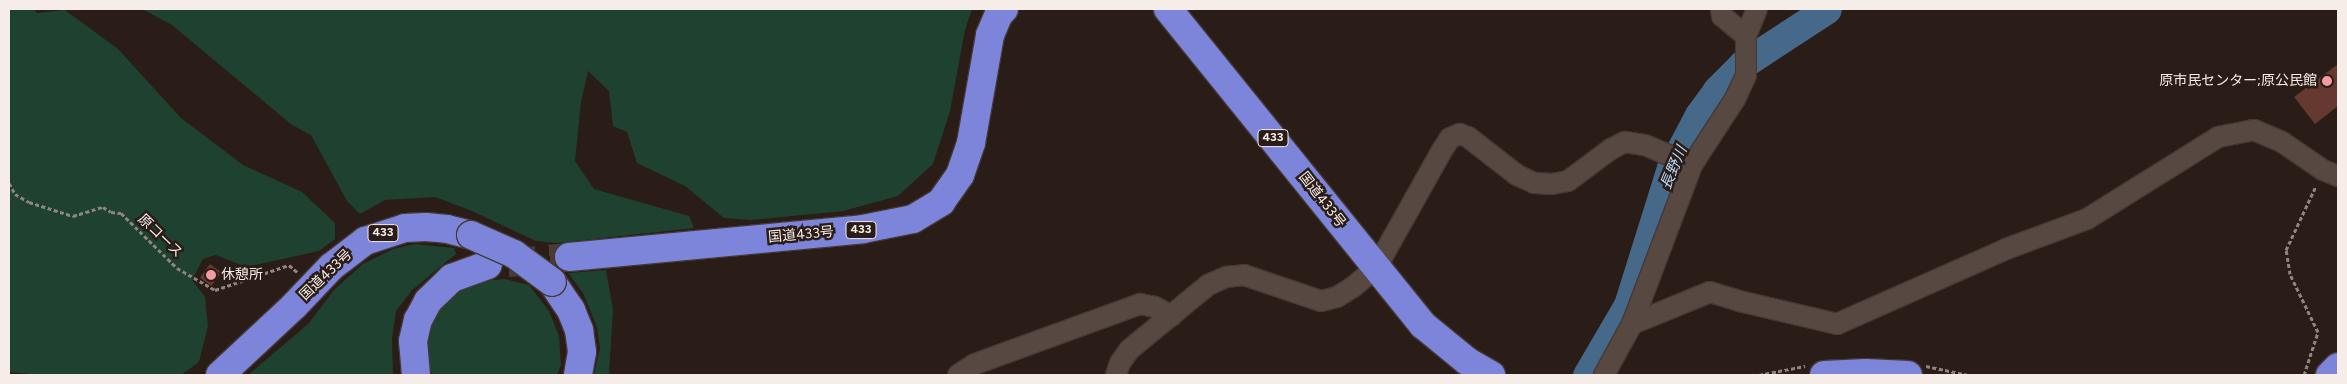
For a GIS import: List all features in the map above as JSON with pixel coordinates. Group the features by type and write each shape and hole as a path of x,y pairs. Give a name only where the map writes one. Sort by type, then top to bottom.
{"highway":[{"name":"国道433号","path":"569,257 863,230 913,219 941,202 960,176 971,143 990,34 1004,9"},
{"name":"国道433号","path":"1168,9 1423,325 1467,361 1491,375"},
{"name":"国道433号","path":"220,375 294,306 331,267 365,241 405,228 426,226 471,235 514,254 552,282 571,310 579,330 582,352 578,375"},
{"path":"416,375 413,341 418,320 428,301 452,278 488,265"},
{"path":"2330,375 2338,367"},
{"path":"1824,375 1866,373 1908,375"}],"street":[{"path":"1721,9 1722,16 1746,41"},
{"path":"1604,375 1632,324 1692,164 1734,98 1746,75 1746,41 1756,9"},
{"path":"1632,324 1710,292 1739,301 1837,324 2006,249 2087,218 2218,137 2254,130 2282,142 2330,173"},
{"path":"1116,375 1120,363 1129,350 1208,285 1226,277 1244,275 1321,301 1337,297 1376,268 1441,152 1450,138 1460,134 1468,136 1517,175 1534,183 1552,184 1568,181 1624,142 1645,145 1692,164"},
{"path":"958,375 975,364 1140,304 1155,307 1172,316"}],"path":[{"path":"2304,375 2318,332 2290,274 2286,250 2330,173"},
{"name":"原コース","path":"9,184 15,194 29,202 73,216 103,207 111,212 121,213 177,268 216,290 289,265 304,278"}],"green space":[{"path":"9,9 34,9 37,13 65,10 118,49 181,118 243,165 302,192 335,223 335,239 319,251 246,267 216,255 203,259 192,280 205,297 208,326 199,362 181,375 41,375 9,372"},
{"path":"142,9 972,9 965,30 950,111 933,164 898,196 843,211 752,220 724,218 685,186 637,163 627,132 613,126 609,91 588,71 581,102 575,161 594,189 689,216 694,228 557,243 536,241 472,211 435,197 385,200 360,214 347,201 311,135 292,125 172,25"},
{"path":"415,244 454,248 456,254 412,290 396,311 392,338 393,375 248,375 308,324 335,289 363,264 393,249"},
{"path":"606,270 613,309 609,375 594,375 600,348 597,327 583,293 568,273"},
{"path":"505,279 529,285 549,311 559,336 561,365 557,375 432,375 428,360 429,340 435,312 453,292 480,281"}],"building":[{"name":"原市民センター;原公民館","path":"2338,64 2338,106 2315,124 2294,97"},
{"name":"休憩所","path":"210,264 221,272 211,286 200,278"}],"waterway":[{"name":"長野川","path":"1587,375 1628,305 1671,168 1699,115 1717,90 1743,64 1827,9"}],"tunnel":[{"path":"508,263 569,257"}],"place":[{"name":"原市民センター;原公民館","path":"2327,81"},
{"name":"休憩所","path":"211,275"}]}
